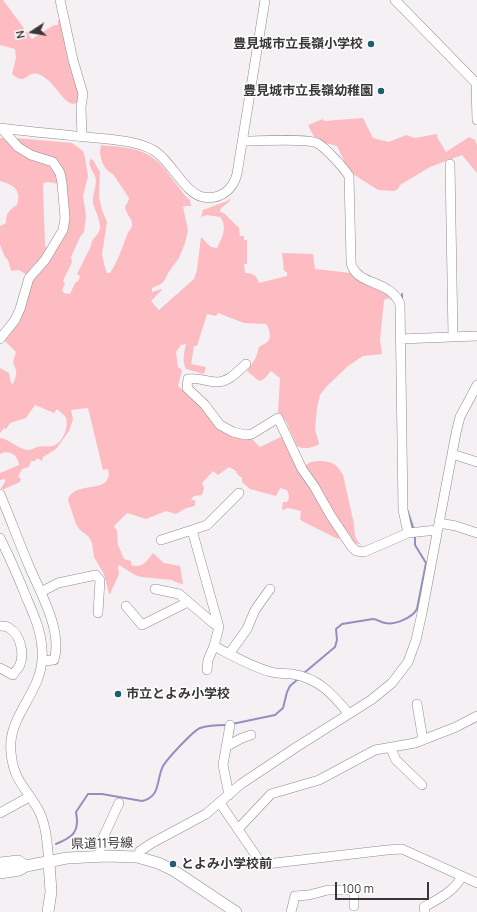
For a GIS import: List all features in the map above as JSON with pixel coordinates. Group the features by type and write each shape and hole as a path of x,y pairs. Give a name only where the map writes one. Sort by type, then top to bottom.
{"main road":[{"name":"県道11号線","path":"0,873 19,870 26,866 74,858 99,856 137,857 158,863 173,870 236,912"},
{"name":"県道11号線","path":"0,863 18,861 26,866"},
{"path":"48,912 51,892 49,862"}],"street":[{"path":"60,0 73,60 83,94 81,107 82,137"},
{"path":"1,128 123,141 145,146 154,150 161,156 194,194 203,197 216,197 225,193 231,188 237,174 265,0"},
{"path":"395,0 477,84 477,116"},
{"path":"0,339 15,320 20,309 29,278 45,260 63,230 65,218 60,173 53,162 31,154 18,147 1,128"},
{"path":"243,141 305,141 317,143 343,167 349,176 352,268 357,274 392,291 400,304 403,510 408,533"},
{"path":"450,164 453,337"},
{"path":"400,339 477,336"},
{"path":"246,364 232,377 218,382 196,377 188,379 187,388 205,405 220,425 233,432 246,435 252,434 278,418 302,469 314,486 335,522 356,551 364,552 408,533 438,526 456,526 477,533"},
{"path":"137,857 143,849 206,814 241,784 371,700 392,682 408,662 416,640 422,613 456,432 460,417 477,386"},
{"path":"452,454 477,462"},
{"path":"161,540 207,525 239,493"},
{"path":"0,494 41,592 53,627 56,648 54,660 42,661"},
{"path":"192,530 219,626 214,646 208,660 207,670"},
{"path":"1,541 36,622 41,638 42,661 36,682 16,721 11,744 11,755 14,771 43,821 49,862"},
{"path":"41,592 58,583 96,575 100,580 98,613"},
{"path":"229,654 247,629 255,610 270,589"},
{"path":"155,590 179,594 213,623 219,626"},
{"path":"126,606 142,626 188,602"},
{"path":"0,626 9,627 14,633 20,643 21,655 19,667 13,675 0,669"},
{"path":"214,646 250,666 273,673 292,674 306,677 334,695 350,714"},
{"path":"417,704 423,740"},
{"path":"238,828 271,794 319,780 375,750 415,743 456,727 477,716"},
{"path":"229,795 223,765 230,725"},
{"path":"227,746 251,735"},
{"path":"390,747 396,760 422,785"},
{"path":"0,813 29,797"},
{"path":"99,856 102,840 119,803"},
{"path":"220,803 261,863 266,864 372,851 402,849 477,883"},
{"path":"425,912 424,907 453,890 462,876"},
{"path":"291,912 295,896 310,895 328,890 354,890 354,906"}],"shaded area":[{"path":"0,0 3,0 32,39 54,25 58,25 58,20 63,20 80,102 72,104 68,102 43,76 34,74 21,79 12,74 16,58 15,49 0,45"},
{"path":"363,118 373,138 389,142 406,135 415,138 437,134 437,137 446,152 469,137 475,140 477,145 477,173 462,155 430,167 400,185 398,189 394,191 378,190 351,172 337,146 316,139 308,125 323,119 324,121"},
{"path":"0,138 3,138 12,145 16,138 72,143 83,151 88,176 83,196 86,216 84,232 80,237 71,257 72,262 63,281 65,284 62,290 64,293 70,294 75,283 79,280 80,276 77,274 92,241 100,230 99,221 93,203 96,179 90,166 90,159 93,160 100,172 99,197 107,222 102,254 107,273 110,273 115,264 132,226 125,206 129,198 113,174 104,166 100,153 101,145 134,149 152,157 171,176 190,200 191,206 183,207 188,230 179,258 168,273 165,280 161,284 152,288 152,292 162,290 151,301 159,310 194,279 197,270 201,237 211,247 217,248 221,240 224,225 220,217 207,215 201,217 203,210 231,198 229,202 221,208 220,212 224,213 239,228 240,236 244,236 244,240 247,240 247,264 244,264 245,273 254,275 259,283 287,276 287,272 284,271 282,253 313,254 315,269 351,273 388,293 394,300 389,298 384,300 380,340 382,354 363,356 348,366 326,387 320,395 315,430 319,443 318,445 310,448 297,446 286,421 278,412 280,378 271,371 264,379 259,381 247,371 257,354 259,347 266,343 270,337 270,332 266,324 244,323 218,313 216,316 207,314 197,346 194,346 191,364 206,367 204,374 186,369 184,354 186,344 181,345 176,352 178,367 182,370 178,386 201,407 219,430 236,437 252,439 260,447 283,436 308,482 341,537 338,539 302,521 300,519 301,511 288,508 282,510 283,502 287,502 289,499 287,490 280,488 276,496 250,489 242,482 242,478 236,471 229,467 218,475 213,471 202,483 204,488 202,495 194,496 191,500 195,500 195,506 186,508 176,514 166,511 146,519 127,513 114,526 117,531 118,545 124,559 131,561 131,565 141,565 153,553 164,563 180,566 183,584 172,580 141,577 119,565 119,574 109,594 104,574 94,557 92,543 89,537 80,530 76,524 68,500 72,494 78,490 100,485 105,482 108,477 108,469 103,470 88,408 71,410 73,419 69,431 56,449 43,457 42,461 37,458 35,461 31,461 29,467 22,469 18,477 21,479 20,482 2,490 1,488 5,482 5,479 0,480 0,473 19,465 17,458 12,454 7,452 0,454 0,438 7,440 20,448 29,450 39,446 55,445 61,441 66,429 66,418 57,409 54,413 35,405 26,418 10,423 6,429 4,428 0,433 0,368 9,373 11,383 13,384 16,375 13,362 16,352 4,340 28,287 67,229 69,223 65,180 55,171 60,184 48,182 43,183 45,247 50,247 27,275 19,270 11,271 8,260 5,257 0,245 0,226 6,223 8,212 17,205 18,195 15,188 0,181"},
{"path":"319,461 334,464 339,468 343,475 354,524 355,536 358,542 362,545 355,543 337,517 311,473 304,466 311,462"}],"waterway":[{"path":"402,294 402,301"},
{"path":"407,509 414,530"},
{"path":"304,673 335,647 337,640 336,629 342,624 373,619 385,623 394,623 407,618 415,612 417,609 426,563 415,545 415,534"},
{"path":"232,724 275,715 283,708 290,686 298,679"},
{"path":"56,844 67,839 74,833 77,824 76,812 88,794 102,794 142,801 148,799 155,792 165,762 192,734 203,727 227,725"}],"place":[{"name":"豊見城市立長嶺小学校","path":"371,44"},
{"name":"豊見城市立長嶺幼稚園","path":"381,91"},
{"name":"市立とよみ小学校","path":"118,694"},
{"name":"とよみ小学校前","path":"173,864"}]}
